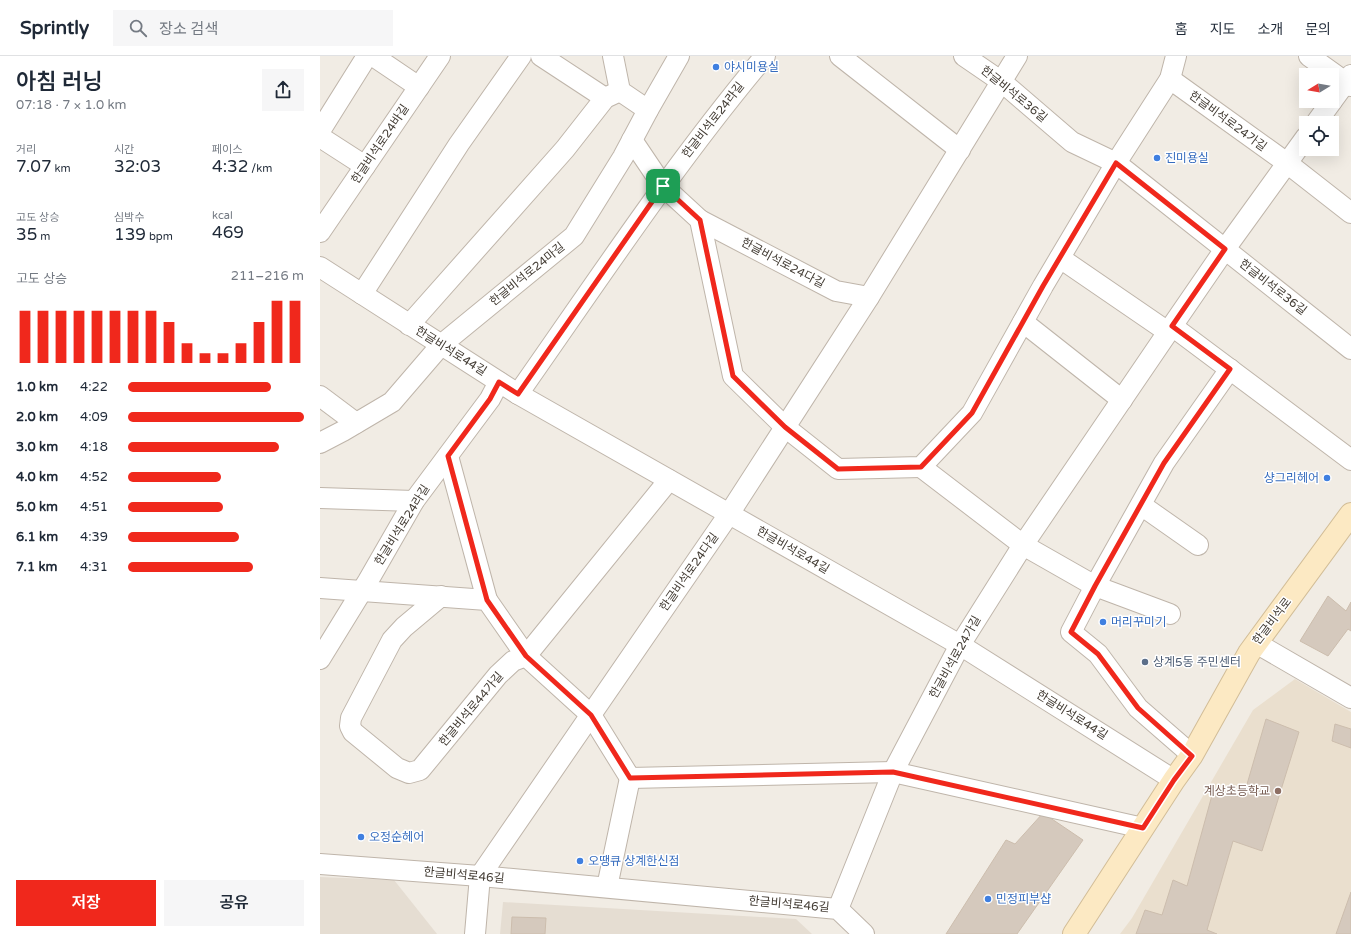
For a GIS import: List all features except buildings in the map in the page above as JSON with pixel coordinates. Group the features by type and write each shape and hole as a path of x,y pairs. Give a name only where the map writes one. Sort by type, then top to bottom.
{"main road":[{"name":"한글비석로","path":"1074,934 1174,780 1192,756 1249,653 1351,514"}],"street":[{"path":"320,131 367,56"},
{"path":"373,56 419,87"},
{"name":"한글비석로24바길","path":"320,232 440,56"},
{"path":"362,294 459,144 521,56"},
{"path":"541,56 612,95 648,110"},
{"path":"612,56 612,95"},
{"name":"한글비석로24마길","path":"320,443 392,402 441,345 574,236 623,157 679,56"},
{"name":"한글비석로24라길","path":"518,394 663,186 728,99 764,56"},
{"path":"840,56 960,150"},
{"name":"한글비석로36길","path":"964,56 1002,82 1072,142 1116,163 1351,349"},
{"name":"한글비석로24다길","path":"480,876 729,514 869,297 1017,56"},
{"path":"921,467 972,413 1022,322 1116,163 1170,80 1176,56"},
{"path":"1309,56 1349,81 1339,93"},
{"name":"한글비석로24가길","path":"1170,80 1287,163"},
{"name":"한글비석로44길","path":"409,325 612,95"},
{"path":"320,138 365,166"},
{"path":"632,140 663,186"},
{"name":"한글비석로24가길","path":"838,909 893,772 960,645 1023,544 1225,249 1299,147"},
{"path":"1287,163 1351,213"},
{"name":"한글비석로24다길","path":"663,186 700,220 836,291 869,297"},
{"path":"700,220 733,376 785,427 838,469 921,467 1023,544 1095,586 1170,614"},
{"path":"1060,258 1230,369 1351,460"},
{"name":"한글비석로44길","path":"320,267 518,394 960,645 1174,780"},
{"path":"1022,322 1122,400"},
{"path":"1192,756 1138,708 1098,654 1071,632 1164,463 1230,369"},
{"name":"한글비석로24라길","path":"320,659 414,501 490,399 499,382"},
{"path":"320,396 356,423"},
{"path":"448,456 487,600 526,656 591,715 630,778 608,887"},
{"path":"526,656 669,480"},
{"path":"320,498 414,501"},
{"path":"1141,505 1198,545"},
{"path":"320,588 487,600"},
{"name":"한글비석로44가길","path":"441,596 404,626 392,640 351,718 350,726 353,732 363,742 397,768 409,773 420,770 498,675 513,662 526,656"},
{"path":"1256,643 1351,698"},
{"path":"630,778 893,772 1143,828"},
{"name":"한글비석로46길","path":"320,864 608,887 838,909 864,934"},
{"path":"475,934 480,876"}],"shaded area":[{"name":"계상초등학교","path":"1295,679 1351,712 1351,934 1120,934 1132,918 1253,710"},
{"path":"320,877 394,880 437,934 320,934"},
{"path":"503,902 796,919 812,934 500,934"}],"place":[{"name":"야시미용실","path":"716,67"},
{"name":"진미용실","path":"1157,158"},
{"name":"샹그리헤어","path":"1327,478"},
{"name":"머리꾸미기","path":"1103,622"},
{"name":"상계5동 주민센터","path":"1145,662"},
{"name":"계상초등학교","path":"1278,791"},
{"name":"오정순헤어","path":"361,837"},
{"name":"오땡큐 상계한신점","path":"580,861"},
{"name":"민정피부샵","path":"988,899"}],"route":[{"path":"1116,163 1225,249 1172,326 1230,369 1164,463 1071,632 1098,654 1138,708 1192,756 1174,780 1143,828 893,772 630,778 591,715 526,656 487,600 448,456 490,399 499,382 518,394 663,186 700,220 733,376 785,427 838,469 921,467 972,413 1043,286 1116,163"}]}
